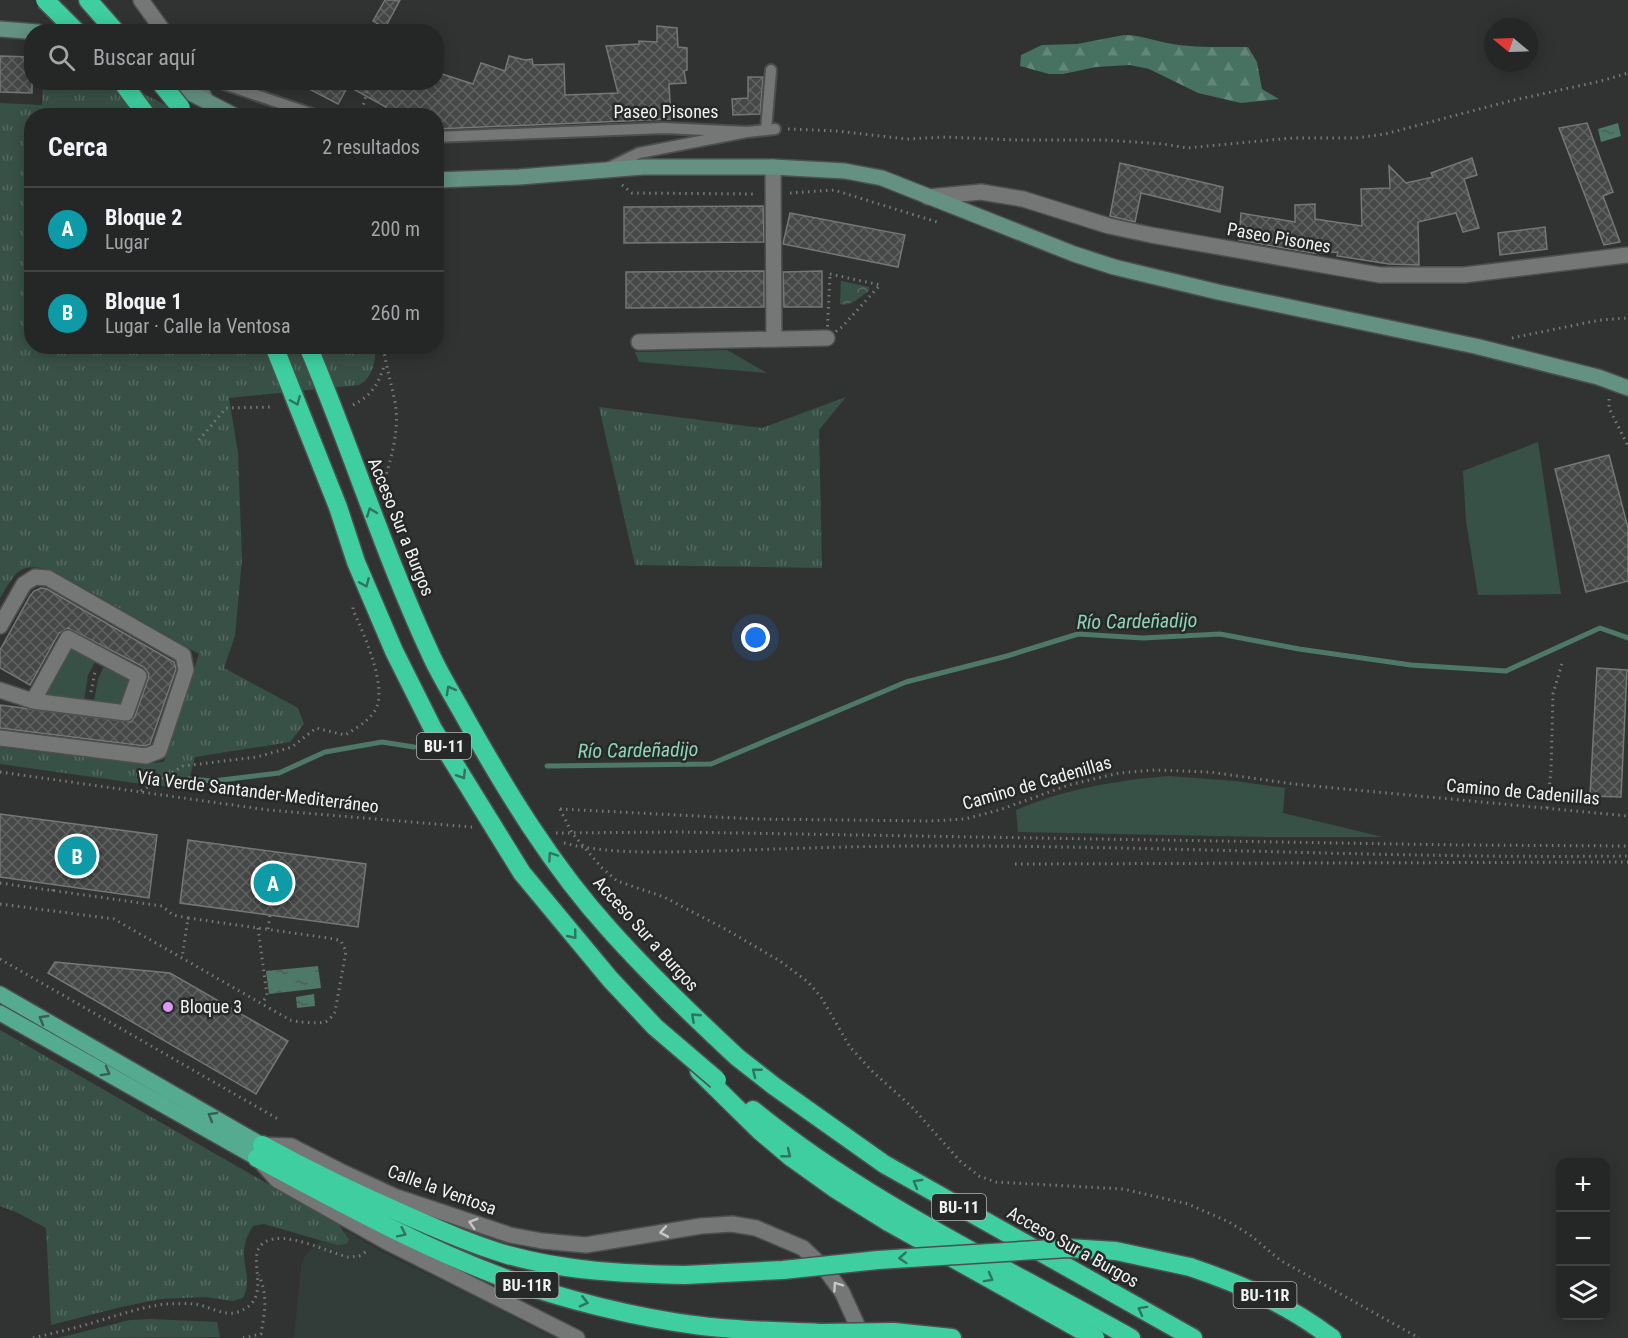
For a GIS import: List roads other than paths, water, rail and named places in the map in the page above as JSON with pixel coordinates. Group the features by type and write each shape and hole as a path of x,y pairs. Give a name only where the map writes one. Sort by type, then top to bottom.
{"highway":[{"path":"45,0 69,24"},
{"path":"88,0 109,24"},
{"path":"128,90 141,108"},
{"path":"166,90 180,108"},
{"name":"BU-11","path":"277,354 338,507 356,562 394,651 434,729 522,873 610,979 656,1027 716,1083 778,1130 861,1186 940,1233 1131,1338"},
{"name":"Acceso Sur a Burgos","path":"311,354 377,527 432,658 497,774 559,866 608,928 737,1058 884,1164 1193,1338"},
{"path":"716,1083 760,1131 792,1158 834,1188 890,1223 1095,1338"},
{"name":"BU-11R","path":"260,1151 451,1235 508,1255 599,1272 684,1275 783,1270 878,1260 1068,1248 1116,1251 1190,1266 1263,1294 1303,1317 1332,1338"},
{"name":"BU-11R","path":"260,1151 352,1209 411,1238 499,1276 561,1296 643,1316 703,1327 820,1332 894,1332 952,1338"}],"main road":[{"path":"1,29 24,31"},
{"path":"195,90 220,108"},
{"name":"Paseo Pisones","path":"444,180 519,177 643,167 773,167 845,171 882,178 1074,254 1114,267 1218,292 1485,349 1607,380 1628,388"},
{"name":"Calle la Ventosa","path":"0,994 260,1151"},
{"name":"Calle la Ventosa","path":"0,1012 260,1151"}],"street":[{"path":"141,0 158,24"},
{"path":"773,167 774,339"},
{"name":"Paseo Pisones","path":"928,196 981,192 1023,199 1109,226 1151,236 1380,275 1464,275 1628,255"},
{"path":"639,342 827,338"},
{"path":"0,626 24,584 35,577 48,578 183,656 186,670 159,750 146,756 0,738"},
{"path":"0,690 33,701 126,713 139,676 68,638 33,701"},
{"name":"Calle la Ventosa","path":"577,1338 381,1239 277,1180 260,1151 291,1146 394,1196 510,1235 542,1241 586,1245 700,1226 732,1224 756,1228 803,1248 825,1269 842,1292 863,1338"}],"lane":[{"path":"747,132 770,130 771,70"},
{"path":"242,90 294,108"},
{"name":"Paseo Pisones","path":"444,138 664,128 747,132"},
{"name":"Paseo Pisones","path":"604,170 639,153 747,132"}],"water":[{"path":"1618,123 1621,136 1601,142 1598,129"},
{"path":"318,966 321,988 269,994 266,971"},
{"path":"314,994 315,1006 297,1008 296,997"}],"waterway":[{"name":"Río Cardeñadijo","path":"547,766 711,764 906,682 1007,656 1078,634 1143,638 1220,634 1299,649 1411,665 1506,671 1600,628 1628,638"},
{"name":"Río Cardeñadijo","path":"189,779 213,781 279,773 325,752 382,742 414,747"}],"place":[{"name":"Bloque 1","path":"77,856"},
{"name":"Bloque 2","path":"273,883"},
{"name":"Bloque 3","path":"168,1007"}]}
